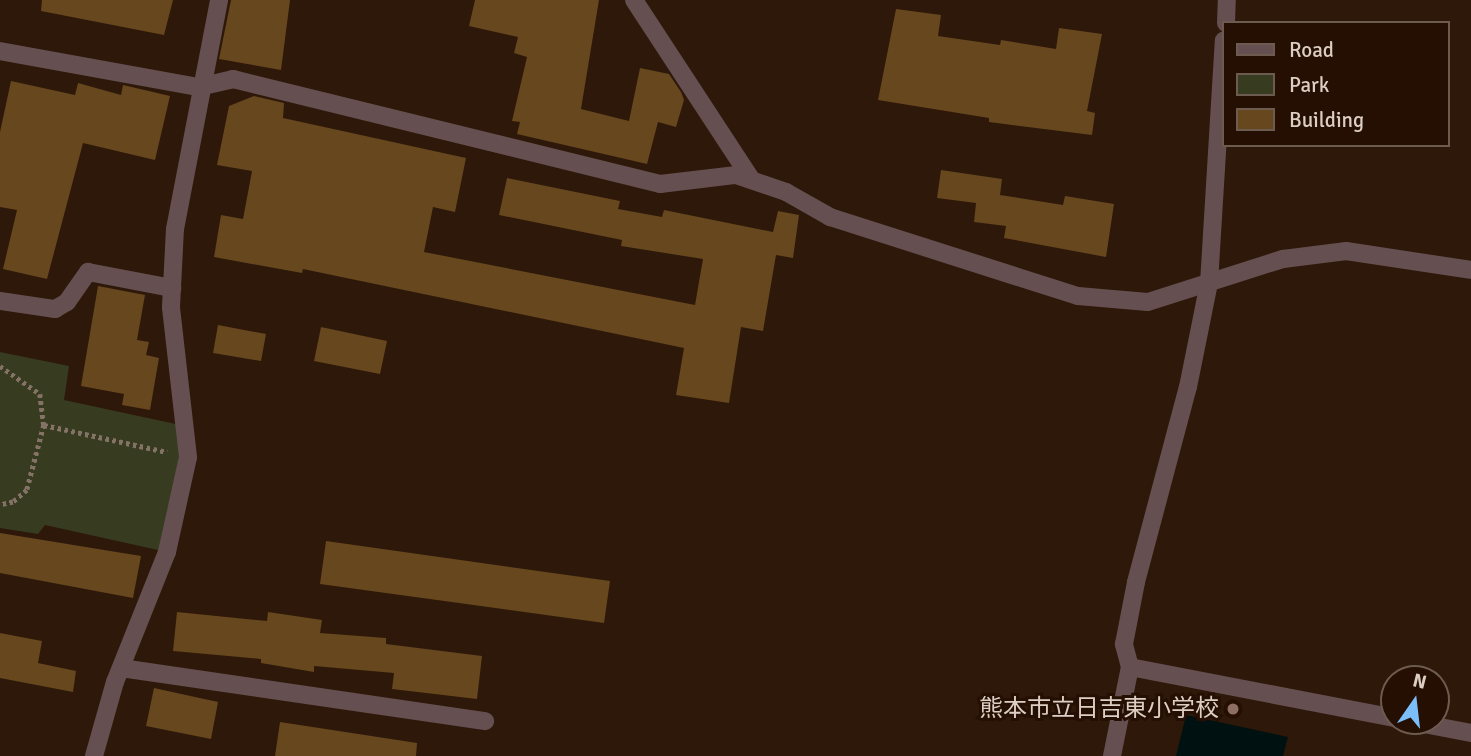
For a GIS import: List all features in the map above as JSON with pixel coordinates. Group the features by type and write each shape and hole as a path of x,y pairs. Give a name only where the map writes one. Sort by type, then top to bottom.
{"street":[{"path":"94,756 121,668 167,552 188,457 172,288 175,229 199,86 219,0"},
{"path":"634,0 752,180"},
{"path":"1226,21 1227,0"},
{"path":"0,51 199,86 233,79 660,184 736,175 830,217 1078,296 1148,302 1283,259 1346,251 1471,270"},
{"path":"1112,756 1130,667 1124,644 1136,582 1188,387 1209,283 1222,72"},
{"path":"0,301 55,309 67,302 88,272 172,288"},
{"path":"1130,667 1380,715"},
{"path":"121,668 485,721"},
{"path":"1450,729 1471,733"}],"path":[{"path":"0,366 40,394 44,425 27,490 13,502 0,505"},
{"path":"44,425 188,457"}],"green space":[{"path":"0,352 69,366 64,400 185,426 167,552 45,525 38,534 0,528"}],"shaded area":[{"path":"1186,715 1288,737 1283,756 1176,756"}],"building":[{"path":"42,0 173,0 164,35 41,11"},
{"path":"231,0 290,0 281,70 219,59"},
{"path":"475,0 599,0 581,109 629,121 640,68 669,74 681,92 684,100 676,127 658,122 647,164 517,134 520,122 512,121 527,57 514,53 518,37 469,26"},
{"path":"896,9 941,15 938,36 1000,45 1001,40 1056,49 1059,28 1102,34 1087,111 1095,113 1092,135 989,122 989,118 878,100"},
{"path":"11,81 75,95 78,83 121,95 123,85 170,96 155,160 83,143 47,279 3,269 17,210 0,207 0,132"},
{"path":"254,96 284,103 283,118 466,158 455,212 433,207 424,252 695,305 703,259 621,246 622,240 499,215 507,178 620,201 618,209 662,217 664,210 773,232 778,211 799,215 793,258 776,255 763,331 741,327 729,403 676,395 684,348 303,269 302,273 214,257 221,215 243,219 252,171 217,165 229,106"},
{"path":"941,170 1002,179 1000,195 1063,205 1065,196 1114,204 1106,257 1004,238 1006,226 974,222 976,203 937,198"},
{"path":"98,286 145,295 137,340 149,342 146,355 159,358 150,410 122,405 124,394 81,386"},
{"path":"218,325 266,334 261,361 213,353"},
{"path":"321,327 387,341 380,374 314,361"},
{"path":"0,533 141,556 133,598 0,573"},
{"path":"326,541 610,581 604,623 320,584"},
{"path":"177,612 267,621 268,612 322,620 320,633 386,638 386,644 482,656 477,699 392,689 394,673 314,666 314,672 261,663 261,659 173,651"},
{"path":"0,633 42,641 38,663 76,671 73,692 0,678"},
{"path":"154,688 218,702 211,739 146,726"},
{"path":"280,722 417,743 416,756 275,756"}],"place":[{"name":"熊本市立日吉東小学校","path":"1233,709"}]}
